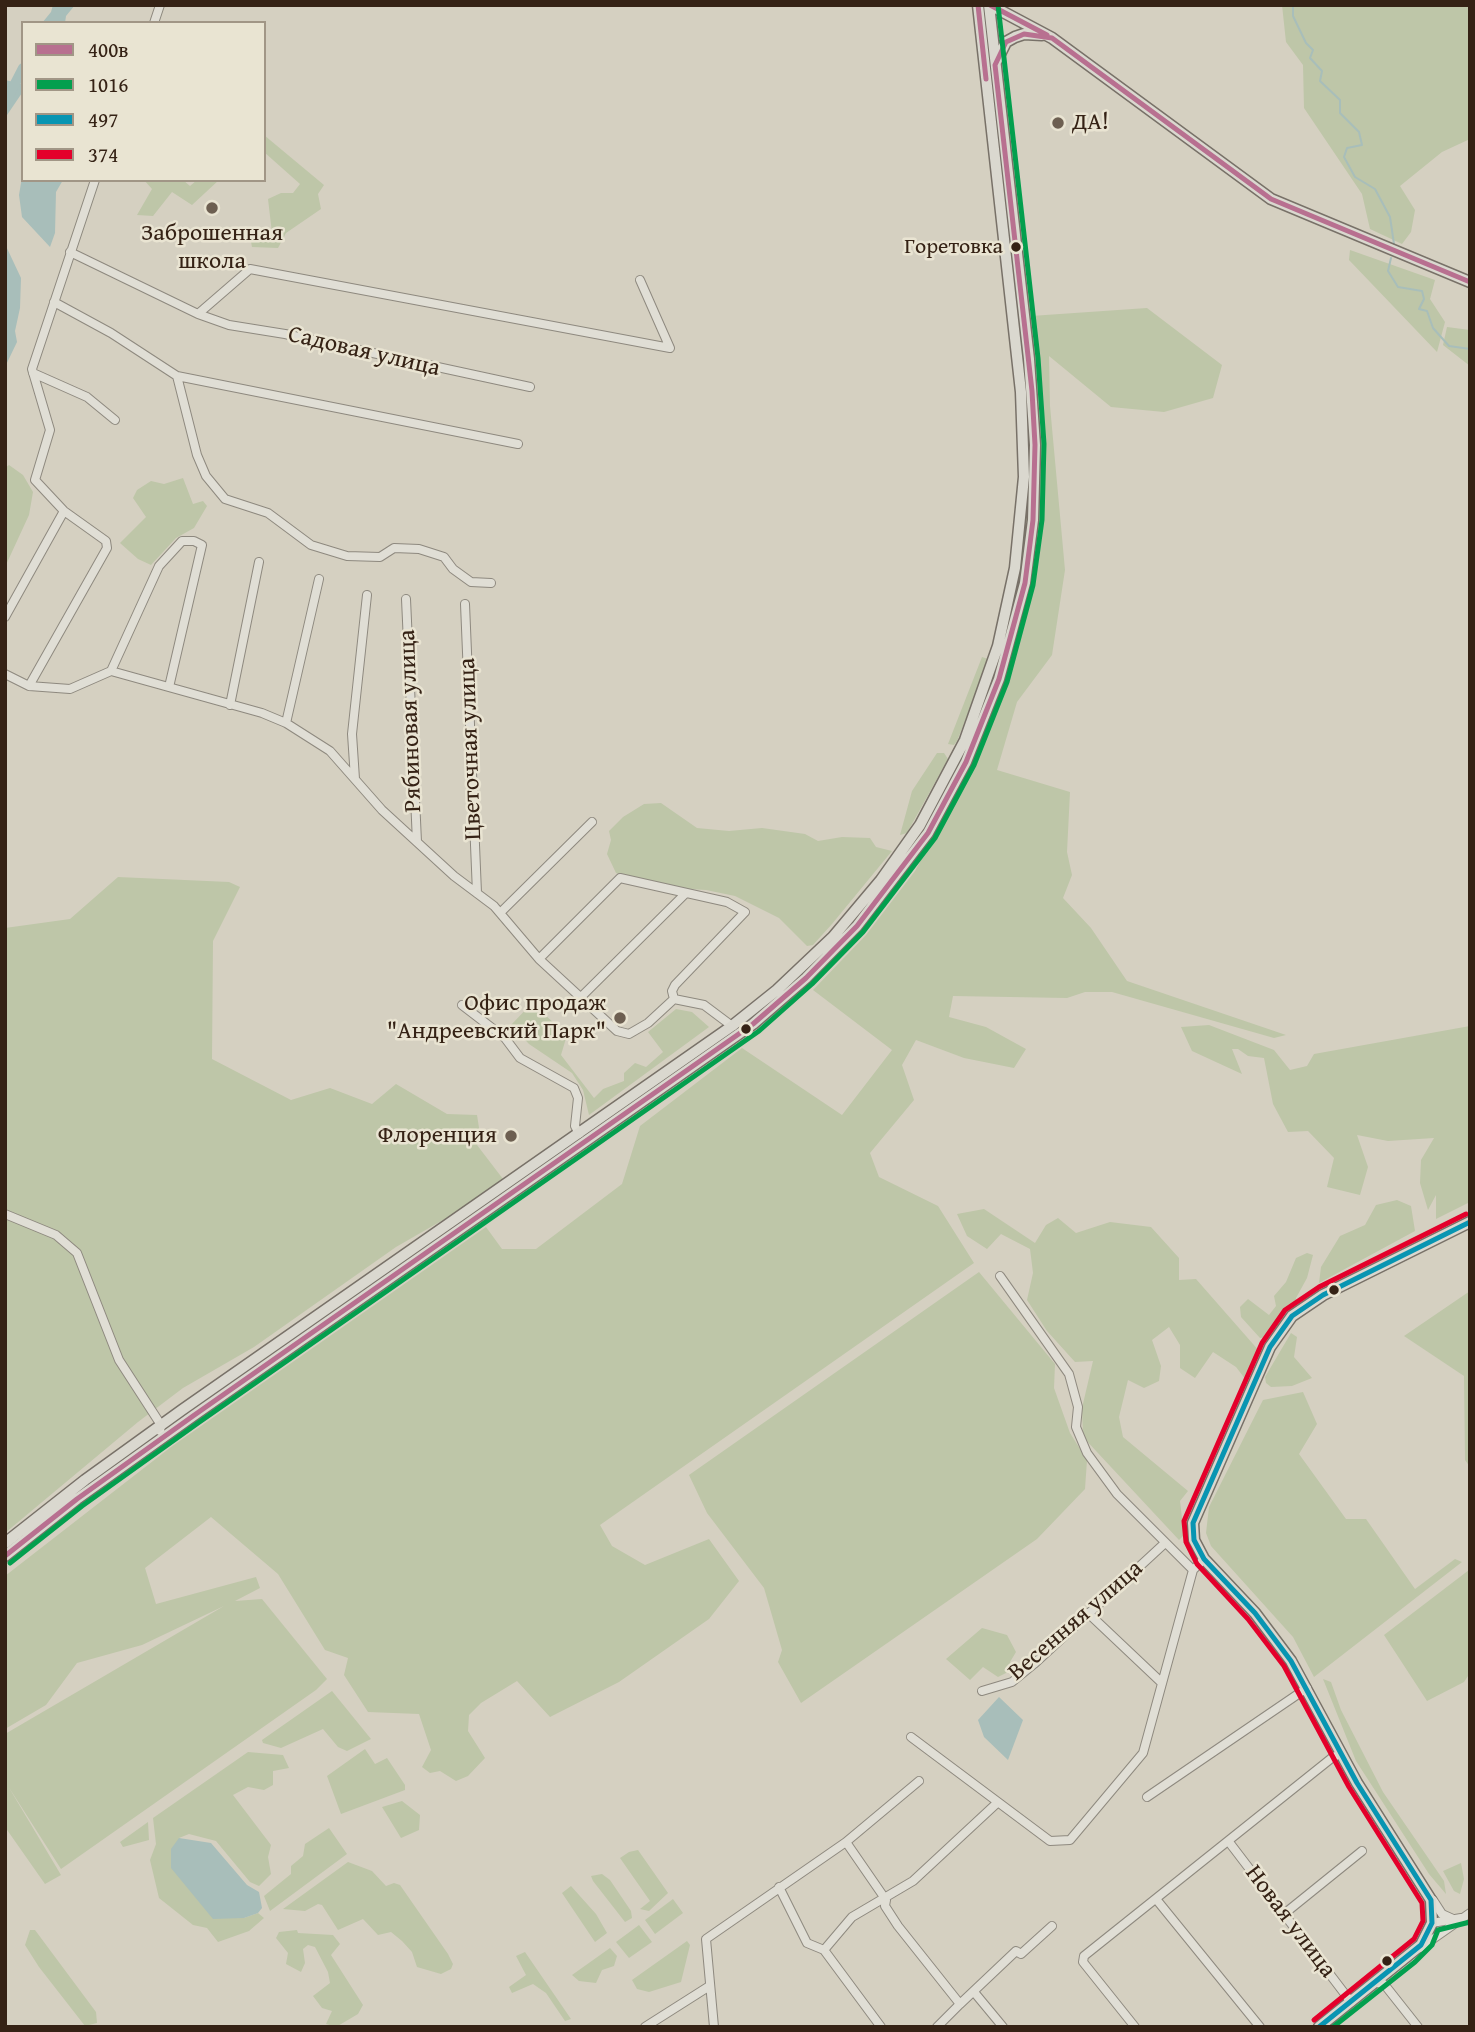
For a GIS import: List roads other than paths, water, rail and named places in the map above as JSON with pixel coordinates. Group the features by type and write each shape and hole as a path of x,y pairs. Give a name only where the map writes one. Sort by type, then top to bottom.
{"main road":[{"path":"5,1543 161,1425 732,1026 777,990 833,937 909,843 936,799 965,740 998,646 1017,555 1024,450 1020,382 978,5"},
{"path":"990,5 1052,38 1271,199 1470,282"},
{"path":"5,1556 154,1443 753,1024 806,978 857,926 902,870 939,815 978,738 999,679 1024,583 1033,520 1035,444 1032,391 990,5"},
{"path":"995,65 1006,42 1015,37 1034,33 1052,38"},
{"path":"1319,2027 1409,1956 1425,1940 1432,1926 1430,1895 1377,1816 1307,1688 1267,1627 1204,1559 1193,1535 1195,1516 1270,1347 1292,1316 1323,1295 1470,1222"}],"street":[{"path":"30,686 107,548 106,541 64,511 35,480 50,430 32,369 94,182"},
{"name":"Садовая улица","path":"70,251 198,314 229,326 285,334 530,387"},
{"path":"198,314 250,269 670,348 640,280"},
{"path":"54,302 111,333 177,376 518,444"},
{"path":"33,373 86,397 115,420"},
{"path":"177,376 197,455 206,476 225,499 268,513 311,545 347,556 380,557 394,548 419,549 444,557 453,569 471,582 491,583"},
{"path":"5,617 64,511"},
{"path":"111,671 159,566 182,541 202,545 169,687"},
{"path":"230,705 259,562"},
{"path":"286,723 319,579"},
{"path":"355,779 352,734 367,595"},
{"name":"Рябиновая улица","path":"406,599 416,842"},
{"name":"Цветочная улица","path":"465,604 477,893"},
{"path":"5,674 30,686 70,689 111,671 286,723 330,751 382,810 500,913 539,959 617,1031 629,1034 648,1023 674,999"},
{"path":"500,913 592,822"},
{"path":"539,959 620,878 727,902 745,912 675,985 672,991 674,999"},
{"path":"580,998 686,893"},
{"path":"674,999 704,1005 732,1026"},
{"path":"462,1004 505,1038 520,1058 574,1088 578,1098 575,1126 579,1134"},
{"path":"5,1214 56,1236 77,1253 120,1360 161,1425 154,1443"},
{"path":"1000,1276 1069,1374 1078,1407 1076,1427 1087,1453 1117,1494 1193,1570"},
{"name":"Весенняя улица","path":"982,1691 1012,1682 1165,1543"},
{"path":"911,1737 1050,1841 1070,1840 1143,1753 1193,1570 1204,1559"},
{"path":"1088,1613 1162,1683"},
{"path":"1147,1797 1307,1688"},
{"name":"Новая улица","path":"1135,2027 1083,1962 1084,1956 1333,1757 1341,1754"},
{"path":"714,2027 708,1987 706,1939 846,1842 919,1781"},
{"path":"824,1950 852,1917 913,1881 997,1802"},
{"path":"846,1842 886,1899 885,1906 898,1926 960,2004"},
{"name":"Новая улица","path":"1229,1842 1351,2002"},
{"path":"1284,1914 1362,1850"},
{"path":"779,1887 807,1943 824,1950 881,2027"},
{"path":"1430,1895 1442,1914 1456,1919"},
{"path":"1156,1899 1260,2027"},
{"path":"1409,1956 1470,1913 1432,1926"},
{"path":"937,2027 1016,1951 1021,1954 1052,1926"},
{"path":"1432,1926 1444,1932"},
{"path":"1376,1983 1384,1984 1418,2027"},
{"path":"645,2027 708,1987"},
{"path":"974,1992 1003,2027"}],"water":[{"path":"53,5 75,5 65,21 44,21"},
{"path":"5,80 21,84 21,94 5,118"},
{"path":"21,182 62,182 56,192 55,233 50,247 22,217 19,195"},
{"path":"5,244 21,278 20,308 15,331 17,342 5,367"},
{"path":"999,1697 1023,1720 1008,1760 984,1737 978,1720"},
{"path":"179,1838 211,1843 247,1885 259,1892 262,1908 258,1913 244,1918 213,1919 171,1868 171,1849"}],"waterway":[{"name":"Горетовка","path":"1293,5 1293,16 1306,43 1313,50 1310,58 1322,71 1320,81 1340,100 1340,113 1359,132 1362,145 1347,148 1344,157 1355,177 1375,189 1390,217 1394,244"},
{"name":"Горетовка","path":"5,103 21,72"},
{"name":"Горетовка","path":"1391,258 1388,271 1398,287 1422,291 1424,299 1419,309 1427,311 1433,328 1449,346 1470,349"}],"place":[{"name":"ДА!","path":"1058,123"},
{"name":"Заброшенная школа","path":"212,208"},
{"name":"Горетовка","path":"1016,247"},
{"name":"Офис продаж \"Андреевский Парк\"","path":"620,1018"},
{"name":"Флоренция","path":"511,1136"}]}
